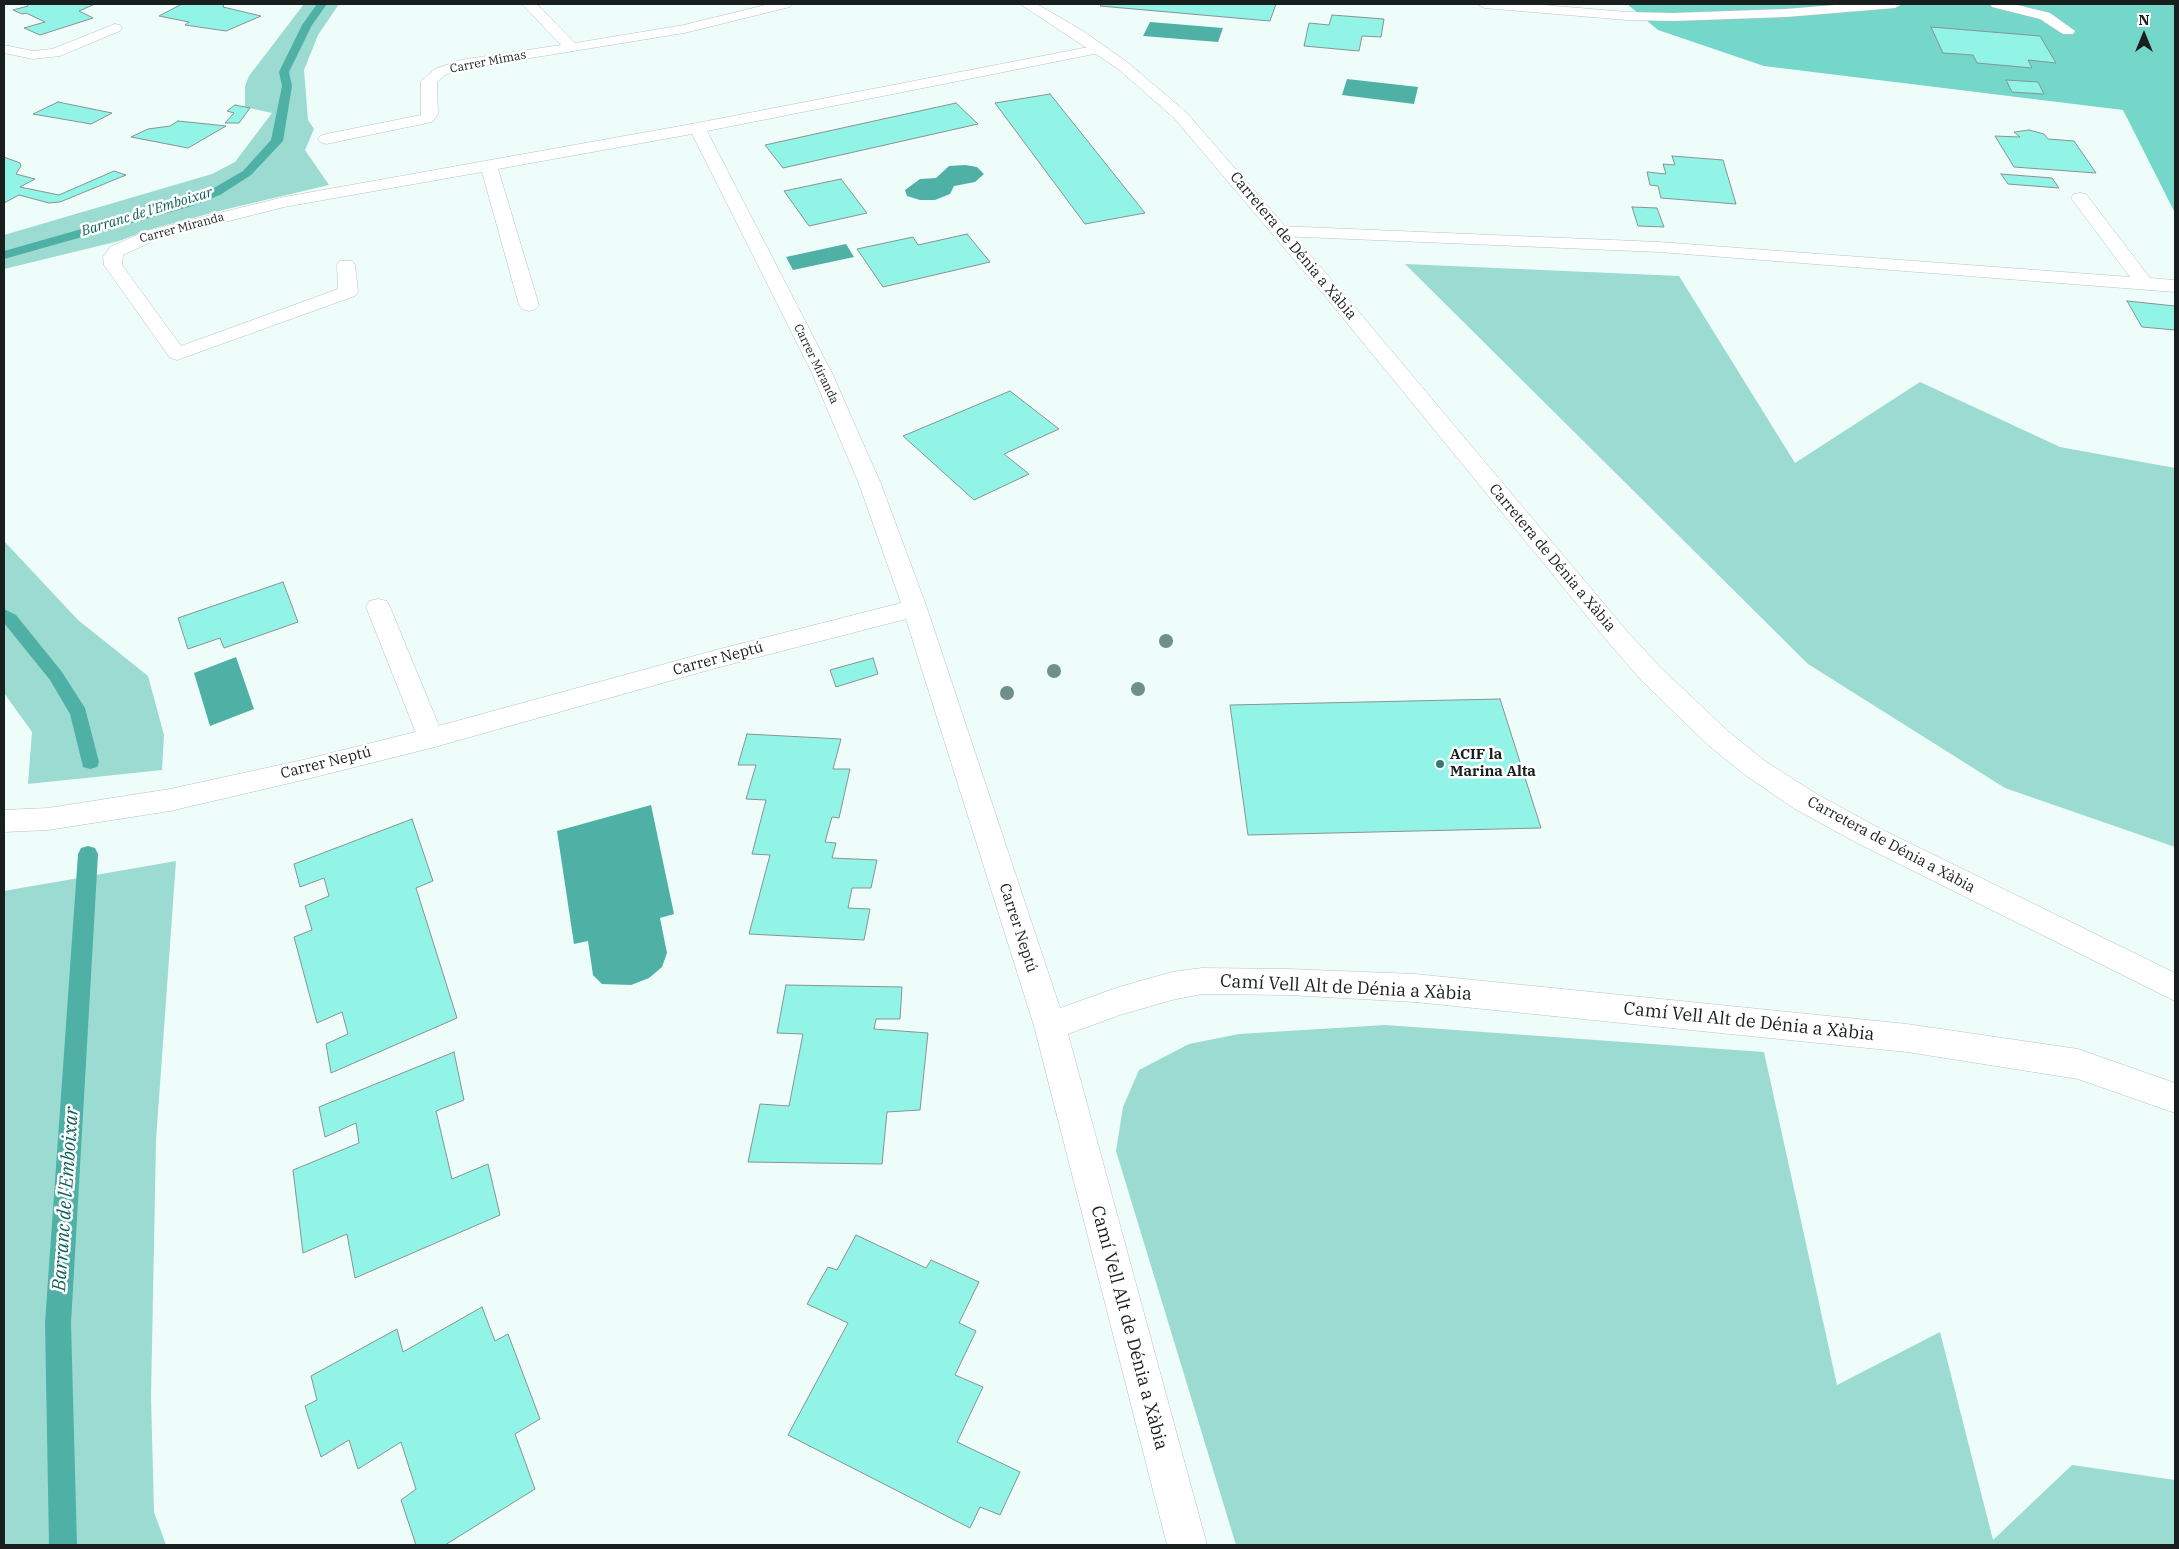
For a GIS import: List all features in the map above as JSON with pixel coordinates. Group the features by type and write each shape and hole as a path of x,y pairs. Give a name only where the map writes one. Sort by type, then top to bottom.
{"street":[{"path":"529,4 572,48"},
{"name":"Carrer Mimas","path":"326,139 426,119 430,114 429,81 440,72 460,65 684,29 786,4"},
{"name":"Carretera de Dénia a Xàbia","path":"1027,4 1099,49 1144,82 1180,115 1280,231 1617,636 1651,674 1719,738 1755,768 1805,801 1867,835 2175,988"},
{"path":"1484,4 1627,16 1673,17 1786,12 1894,4"},
{"path":"1997,4 2045,16 2068,31"},
{"path":"4,48 33,54 55,53 115,28"},
{"name":"Carrer Miranda","path":"346,265 348,292 177,354 113,265 112,258 116,251 130,243 152,235 274,204 697,128 1099,49"},
{"name":"Carrer Miranda","path":"697,128 822,373 870,484 915,608"},
{"path":"490,166 529,305"},
{"path":"2080,198 2144,283"},
{"path":"1280,231 1659,247 2175,286"},
{"path":"378,607 431,738"},
{"name":"Carrer Neptú","path":"4,821 93,813 170,800 431,738 716,659 915,608 1050,1026"},
{"name":"Camí Vell Alt de Dénia a Xàbia","path":"1187,1545 1050,1026 1119,1001 1172,986 1202,981 1288,982 1415,988 1907,1038 2078,1064 2175,1098"}],"shaded area":[{"path":"304,4 339,4 318,35 304,70 308,120 314,129 305,150 329,185 227,209 151,229 119,241 4,269 4,235 212,174 235,162 272,113 245,107 245,86 249,76"},
{"path":"1627,4 2175,4 2175,213 2123,110 1764,66 1658,30"},
{"path":"1150,22 1223,28 1218,42 1143,36"},
{"path":"1347,79 1418,87 1414,104 1342,95"},
{"path":"965,165 977,167 984,174 975,182 954,186 950,194 935,200 920,200 907,196 905,190 920,179 936,178 949,166"},
{"path":"846,244 854,257 793,270 786,257"},
{"path":"1405,264 1679,276 1795,463 1920,382 2060,447 2175,468 2175,847 2005,788 1808,664"},
{"path":"4,541 78,620 148,676 164,735 162,770 28,784 32,732 4,693"},
{"path":"236,657 254,709 210,726 194,673"},
{"path":"651,805 674,914 660,918 667,953 662,967 649,978 631,985 602,984 593,975 588,941 574,944 557,831"},
{"path":"176,861 156,1140 151,1397 154,1512 166,1545 4,1545 4,891"},
{"path":"1385,1025 1764,1052 1837,1385 1940,1332 1993,1540 2072,1465 2175,1480 2175,1545 1236,1545 1116,1151 1123,1107 1139,1070 1189,1044 1239,1034"}],"building":[{"path":"27,4 95,4 79,11 93,18 40,35 24,28 45,22 26,13 22,14 13,10 28,6"},
{"path":"182,4 224,4 223,7 261,16 226,31 185,25 189,22 159,16"},
{"path":"1102,4 1276,4 1270,21 1100,6"},
{"path":"1332,15 1384,19 1381,37 1362,36 1359,51 1304,46 1309,23 1329,25"},
{"path":"1931,27 2040,36 2056,63 2028,60 2032,68 1977,63 1973,55 1943,53"},
{"path":"2006,80 2038,82 2044,94 2012,92"},
{"path":"1050,94 1145,213 1085,224 995,103"},
{"path":"58,102 112,113 91,124 33,114"},
{"path":"956,103 978,124 783,168 765,145"},
{"path":"235,105 250,108 239,123 225,123 234,113 227,111"},
{"path":"178,121 226,126 188,148 131,137 148,129 170,126"},
{"path":"2029,130 2044,134 2048,139 2074,141 2096,173 2014,167 1995,136 2020,137 2014,132"},
{"path":"1672,156 1723,160 1736,204 1661,198 1658,186 1650,185 1647,172 1666,174 1663,164 1675,165"},
{"path":"4,157 20,163 21,166 16,174 35,179 20,187 59,195 114,171 126,175 60,202 49,203 19,195 4,203"},
{"path":"2001,174 2052,178 2059,188 2008,184"},
{"path":"841,179 867,213 809,226 784,191"},
{"path":"1632,207 1657,208 1664,227 1638,226"},
{"path":"967,234 990,262 883,287 857,249 913,237 918,245"},
{"path":"2127,301 2175,306 2175,330 2142,327"},
{"path":"1010,391 1059,429 1004,454 1029,474 974,500 903,436"},
{"path":"283,582 298,622 224,648 220,638 188,649 178,618"},
{"path":"873,658 878,674 836,687 830,670"},
{"path":"1500,699 1541,828 1248,835 1230,705"},
{"path":"747,734 841,739 833,769 850,769 839,818 832,817 825,842 836,843 832,858 877,860 871,888 852,888 848,908 870,909 864,940 749,934 770,855 752,854 766,800 746,799 756,765 738,765"},
{"path":"412,819 433,881 416,888 457,1018 331,1073 326,1044 348,1034 342,1012 317,1023 294,937 312,930 305,906 329,896 324,878 300,887 294,864"},
{"path":"786,985 902,987 900,1019 876,1019 874,1029 928,1033 920,1110 887,1112 882,1164 748,1162 760,1104 789,1106 803,1034 777,1033"},
{"path":"454,1052 464,1100 436,1111 452,1179 488,1164 500,1215 355,1278 347,1234 303,1253 293,1170 359,1143 356,1123 325,1137 319,1107"},
{"path":"856,1235 926,1268 931,1260 979,1282 959,1323 976,1331 955,1375 983,1387 957,1442 1020,1472 1000,1515 980,1507 970,1528 788,1435 848,1323 807,1304 828,1267 837,1270"},
{"path":"482,1307 495,1341 508,1334 540,1419 515,1434 535,1489 445,1545 416,1545 401,1500 416,1489 401,1442 358,1469 349,1440 321,1457 305,1406 317,1400 311,1376 397,1329 403,1352"}],"waterway":[{"name":"Barranc de l'Emboixar","path":"4,255 188,203 216,192 247,173 277,141 287,86 284,72 307,25 322,4"},
{"name":"Barranc de l'Emboixar","path":"4,615 10,619 56,676 79,713 90,762"},
{"name":"Barranc de l'Emboixar","path":"63,1545 58,1323 88,854"}],"place":[{"name":"ACIF la Marina Alta","path":"1440,764"}]}
